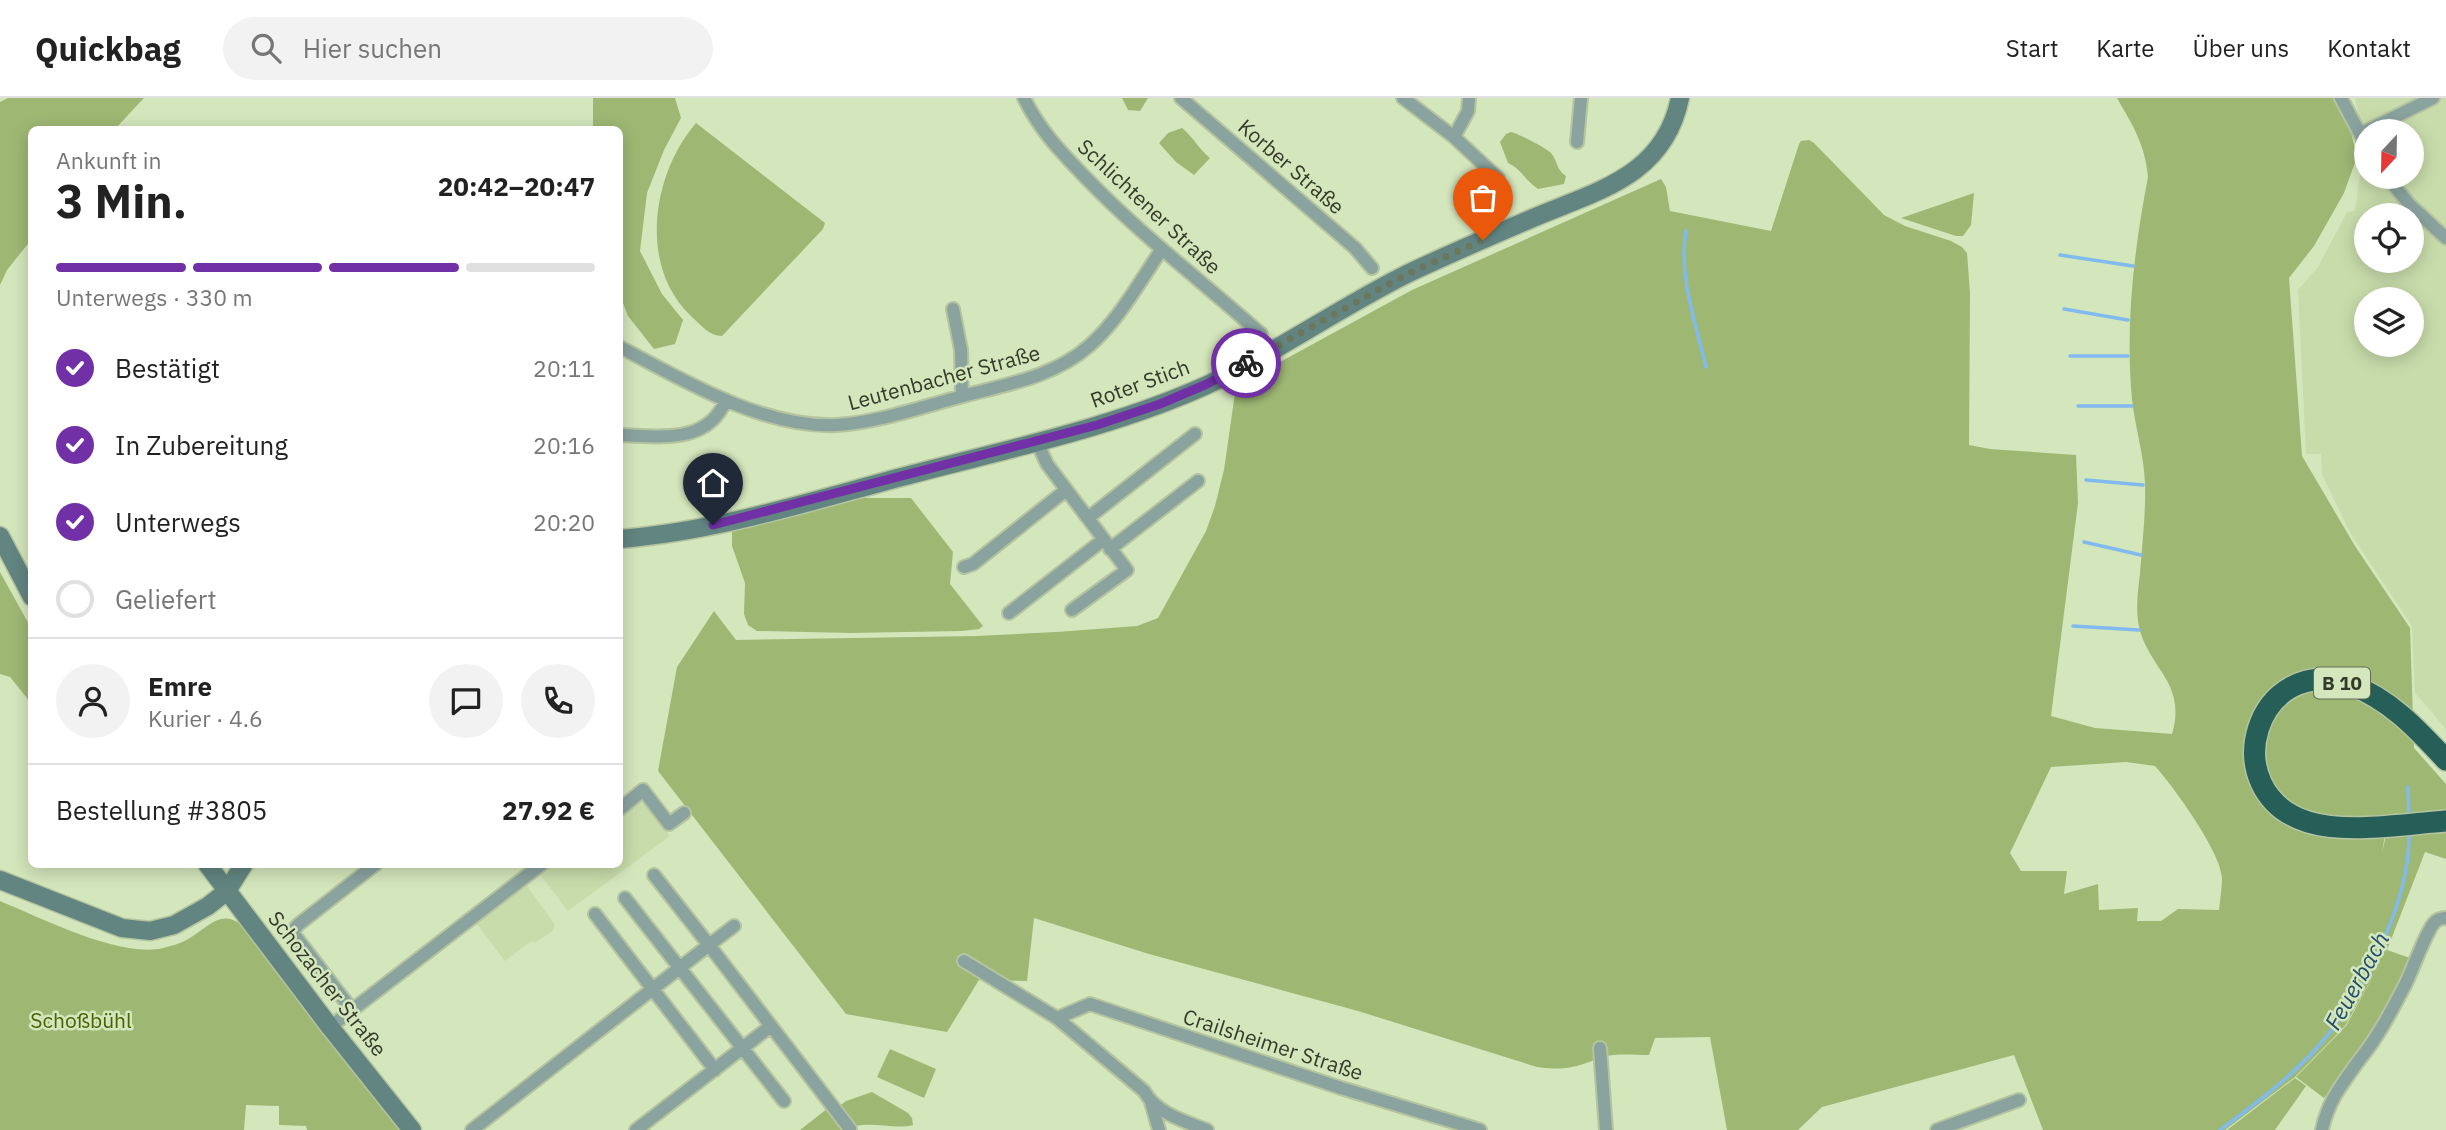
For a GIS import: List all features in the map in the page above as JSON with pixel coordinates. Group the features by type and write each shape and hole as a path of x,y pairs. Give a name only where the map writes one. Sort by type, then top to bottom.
{"highway":[{"name":"B 10","path":"2446,760 2408,721 2378,699 2351,685 2321,680 2293,687 2277,697 2260,722 2254,748 2259,778 2269,796 2283,809 2308,822 2352,828 2446,821"}],"street":[{"name":"Schlichtener Straße","path":"1024,98 1052,144 1114,206 1261,334"},
{"name":"Korber Straße","path":"1181,98 1355,248 1372,268"},
{"path":"1404,98 1454,137 1498,178"},
{"path":"1454,137 1468,111 1469,98"},
{"path":"1577,142 1581,98"},
{"name":"Roter Stich","path":"623,538 723,523 1037,442 1160,404 1207,384 1407,274 1618,183 1640,166 1668,133 1680,98"},
{"path":"2341,98 2354,122"},
{"path":"2397,119 2433,98"},
{"path":"2396,189 2446,238"},
{"name":"Leutenbacher Straße","path":"623,348 726,400 779,419 834,425 872,420 1044,373 1075,357 1105,330 1162,248"},
{"path":"953,309 961,350 962,396"},
{"path":"623,435 669,436 693,433 714,420 726,400"},
{"path":"1088,518 1195,434"},
{"path":"1037,442 1047,464 1127,570 1073,610"},
{"path":"1009,612 1198,481"},
{"path":"964,567 972,564 1066,490"},
{"path":"0,536 28,589"},
{"path":"623,807 643,790 669,824 684,813"},
{"name":"Schozacher Straße","path":"210,868 412,1130"},
{"path":"0,880 122,928 139,931 163,928 185,920 208,906 227,891 242,868"},
{"path":"352,1010 292,932 371,868"},
{"path":"330,1027 537,868"},
{"path":"654,875 850,1129"},
{"path":"625,898 784,1101"},
{"path":"595,914 715,1070"},
{"path":"2322,1130 2324,1118 2340,1083 2361,1059 2394,1007 2432,926 2443,919"},
{"path":"472,1130 734,926"},
{"path":"964,961 1057,1018 1144,1091 1151,1102 1159,1130"},
{"name":"Crailsheimer Straße","path":"1057,1018 1090,1004 1341,1088 1479,1130"},
{"path":"636,1130 771,1026"},
{"path":"1600,1048 1606,1130"},
{"path":"1937,1130 2020,1100"},
{"path":"1151,1102 1178,1119 1207,1130"}],"shaded area":[{"path":"2355,98 2446,98 2446,729 2415,693 2412,626 2349,531 2322,474 2321,454 2306,454 2298,290 2318,267 2347,212 2354,211 2354,273 2424,273 2424,203 2356,203 2358,189 2424,189 2424,119 2360,119"},
{"path":"642,798 670,836 568,911 539,873 546,868 623,868 623,812"},
{"path":"525,883 555,925 553,931 536,942 530,942 505,961 477,924"}],"green space":[{"path":"8,98 144,98 118,126 28,126 28,244 7,270 0,285 0,102"},
{"path":"593,98 675,98 681,118 664,150 647,193 640,251 662,294 683,320 675,344 654,349 628,316 623,303 623,126 593,126"},
{"path":"1122,98 1148,98 1140,111 1128,110"},
{"path":"2117,98 2338,98 2348,120 2354,145 2354,165 2344,193 2314,246 2289,278 2302,456 2355,546 2410,628 2414,748 2446,784 2446,832 2385,834 2382,853 2386,835 2446,833 2446,859 2425,852 2387,950 2410,958 2390,1005 2357,1056 2324,1098 2296,1077 2346,1026 2378,967 2345,1026 2295,1077 2225,1130 2043,1130 2014,1055 1822,1107 1798,1130 1727,1130 1710,1037 1655,1038 1649,1055 1608,1056 1578,1066 1557,1069 1537,1067 1358,1011 1149,954 1034,918 1027,981 979,980 947,1032 846,1014 658,771 677,667 714,611 736,640 1056,632 1137,626 1158,618 1206,531 1215,506 1224,470 1236,386 1412,290 1661,179 1666,187 1670,211 1771,231 1799,144 1809,140 1884,215 1905,226 1951,241 1967,253 1970,293 1969,445 2076,455 2078,503 2051,716 2095,728 2172,734 2174,700 2164,675 2142,637 2137,615 2145,483 2132,399 2130,316 2135,260 2148,177 2141,145","holes":["2126,762 2155,766 2205,836 2220,867 2222,878 2219,910 2178,909 2161,921 2137,921 2138,908 2099,910 2098,884 2064,894 2067,871 2021,871 2010,853 2051,767"]},
{"path":"696,123 825,223 823,229 722,336 705,329 674,295 663,272 658,246 657,220 661,193 681,144"},
{"path":"1182,128 1210,158 1194,175 1176,162 1159,143 1168,133"},
{"path":"1511,132 1551,153 1560,171 1566,176 1564,184 1538,189 1508,163 1500,142"},
{"path":"1974,193 1971,225 1963,236 1901,218"},
{"path":"841,498 911,498 953,552 950,584 983,626 962,631 851,633 757,631 748,625 744,614 745,583 732,546 732,532 739,526"},
{"path":"0,572 28,623 28,699 10,677 0,674"},
{"name":"Schoßbühl","path":"0,901 78,934 140,949 158,949 180,943 220,919 239,923 399,1130 307,1130 306,1126 279,1125 279,1106 246,1105 244,1130 0,1130"},
{"path":"890,1049 936,1069 924,1098 877,1077"},
{"path":"2295,1078 2306,1086 2275,1130 2227,1130"},
{"path":"872,1092 908,1113 913,1125 852,1127 837,1108 846,1101"},
{"path":"832,1105 849,1130 800,1130"}],"waterway":[{"path":"1686,231 1686,282 1706,367"},
{"path":"2060,255 2133,266"},
{"path":"2064,309 2128,320"},
{"path":"2070,356 2128,356"},
{"path":"2078,406 2132,406"},
{"path":"2086,480 2143,485"},
{"path":"2084,542 2141,555"},
{"path":"2073,626 2139,630"},
{"name":"Feuerbach","path":"2408,787 2409,816"},
{"name":"Feuerbach","path":"2220,1130 2270,1092 2304,1061 2333,1029 2350,1004 2366,977 2393,918 2402,888 2409,831"}],"way so far":[{"path":"1246,363 1407,274 1483,240"}],"route":[{"path":"713,525 1097,425 1160,404 1207,384 1246,363"}]}
